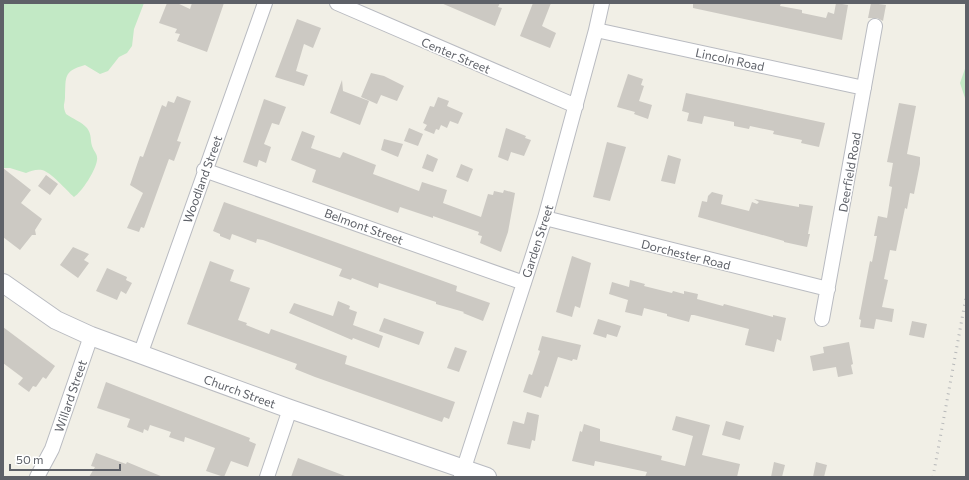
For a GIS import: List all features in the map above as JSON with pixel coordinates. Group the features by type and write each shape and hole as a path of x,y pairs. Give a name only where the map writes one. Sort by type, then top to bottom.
{"street":[{"name":"Woodland Street","path":"140,355 204,170 265,3"},
{"name":"Center Street","path":"337,3 576,106"},
{"name":"Garden Street","path":"462,474 545,218 576,106 602,3"},
{"name":"Deerfield Road","path":"822,319 875,26"},
{"name":"Lincoln Road","path":"596,30 864,88"},
{"name":"Belmont Street","path":"204,170 524,283"},
{"name":"Dorchester Road","path":"545,218 828,289"},
{"name":"Church Street","path":"3,283 56,320 91,336 462,474 487,477"},
{"name":"Willard Street","path":"37,477 52,449 91,336"},
{"path":"267,477 290,409"}],"green space":[{"path":"3,3 144,3 134,29 132,46 127,53 119,57 108,71 100,74 85,65 69,72 67,76 65,84 64,109 66,114 80,122 89,130 92,146 97,158 94,169 88,180 81,191 74,197 46,171 38,170 26,173 10,168 3,168"},
{"path":"966,66 966,101 960,83"}],"building":[{"path":"167,3 177,3 190,9 192,3 224,3 207,52 177,41 180,34 175,33 177,29 159,23"},
{"path":"441,3 500,3 498,7 502,8 495,26"},
{"path":"533,3 551,3 542,26 556,33 550,48 520,36"},
{"path":"693,3 781,3 780,6 802,10 802,13 826,18 828,12 834,14 836,3 848,5 842,40 693,8"},
{"path":"871,3 886,5 883,21 877,18 868,18"},
{"path":"297,19 321,28 313,48 304,44 296,71 308,75 304,86 275,77"},
{"path":"371,73 384,76 404,86 397,101 381,95 377,104 361,97"},
{"path":"628,74 643,79 641,85 644,86 639,101 652,105 648,119 634,114 635,112 617,107"},
{"path":"342,80 343,91 369,101 360,125 330,113"},
{"path":"686,93 825,123 819,147 801,143 802,140 773,134 774,131 750,126 749,129 734,126 734,122 704,116 702,124 687,121 689,113 682,111"},
{"path":"177,96 191,101 177,141 181,142 174,161 169,159 144,228 141,227 139,232 127,228 143,193 130,185 140,156 143,157 162,105 166,107 168,101 174,103"},
{"path":"438,97 449,101 447,106 463,113 458,124 450,121 447,128 441,125 439,130 436,129 434,134 424,130 427,125 423,123 430,106 434,107"},
{"path":"264,99 286,107 279,125 272,123 264,144 271,147 266,163 259,160 257,167 243,162"},
{"path":"899,103 916,106 907,154 920,157 920,164 914,194 910,193 907,209 905,208 896,251 890,250 884,279 888,280 882,307 894,309 892,322 876,319 874,329 860,327 861,320 859,319 870,261 872,262 877,236 874,236 878,216 887,218 892,187 889,186 893,163 887,162"},
{"path":"409,128 423,134 418,146 404,141"},
{"path":"506,128 526,136 525,138 531,140 524,156 511,152 508,161 498,157"},
{"path":"302,131 315,136 311,148 340,158 343,152 376,165 373,174 419,191 422,182 447,190 443,203 481,217 488,194 493,195 494,191 503,193 504,190 515,193 508,232 501,252 480,243 482,236 478,235 479,232 433,216 433,218 400,207 398,213 312,182 316,170 291,160"},
{"path":"384,139 403,144 398,157 381,150"},
{"path":"607,142 626,147 610,201 593,197"},
{"path":"427,154 438,159 433,172 422,168"},
{"path":"668,155 681,159 675,184 661,181"},
{"path":"461,164 473,169 468,182 456,177"},
{"path":"3,168 31,190 21,203 42,219 35,230 36,235 32,235 20,250 3,237"},
{"path":"46,175 58,184 50,195 38,186"},
{"path":"712,192 723,195 721,204 749,211 752,202 757,204 759,202 754,199 799,207 799,204 813,206 807,247 784,242 698,217 702,201 707,202 708,196"},
{"path":"224,202 457,286 456,291 490,303 483,321 463,313 464,312 436,304 436,302 379,283 378,288 352,278 351,280 339,276 342,269 263,240 257,239 256,243 232,234 230,240 220,236 220,234 213,231"},
{"path":"73,247 89,254 84,260 89,263 78,278 60,265"},
{"path":"572,256 591,263 580,308 575,306 572,317 556,312"},
{"path":"210,261 234,270 230,281 250,288 238,320 247,323 246,325 269,334 271,329 347,356 345,364 455,402 449,419 444,417 442,422 315,377 295,369 297,364 187,324"},
{"path":"107,268 127,277 126,280 132,283 126,294 121,291 117,300 96,291"},
{"path":"630,280 645,284 644,286 672,293 673,291 684,294 684,291 698,294 697,299 723,306 724,304 773,317 773,315 786,318 781,341 777,339 774,352 745,345 749,329 694,315 691,315 689,322 644,308 642,316 625,312 628,300 609,294 612,282 629,287"},
{"path":"338,301 350,306 349,309 357,312 353,325 383,336 379,348 353,338 352,340 289,313 294,303 333,316"},
{"path":"384,318 424,332 419,345 379,331"},
{"path":"598,319 621,326 617,337 607,334 606,338 593,334"},
{"path":"912,321 927,324 924,338 909,335"},
{"path":"3,327 55,366 46,379 43,377 36,387 33,386 29,392 18,384 23,378 3,363"},
{"path":"542,336 581,345 577,360 573,359 572,361 558,357 548,387 545,386 541,398 523,392 529,374 532,375 540,351 538,350"},
{"path":"849,342 853,364 851,365 853,374 838,377 836,367 813,371 810,356 824,353 823,347"},
{"path":"455,347 467,351 459,372 447,368"},
{"path":"106,382 250,438 249,441 256,444 248,467 231,461 224,477 206,471 215,448 185,437 184,442 169,437 171,432 150,425 148,431 144,429 143,433 127,427 130,419 97,408"},
{"path":"527,412 539,415 535,441 532,440 530,449 507,444 513,421 524,424"},
{"path":"676,416 710,425 702,455 740,464 737,477 645,477 647,472 595,461 594,466 572,461 580,431 582,432 584,424 600,429 600,441 662,456 661,460 685,466 693,436 672,430"},
{"path":"726,421 744,426 740,440 722,435"},
{"path":"96,453 126,464 127,462 163,477 89,477 95,467 91,466"},
{"path":"298,458 345,476 345,477 291,477"},
{"path":"774,462 785,465 782,477 771,477"},
{"path":"816,462 827,465 824,477 813,477"}],"railway":[{"path":"933,477 966,297"}]}
